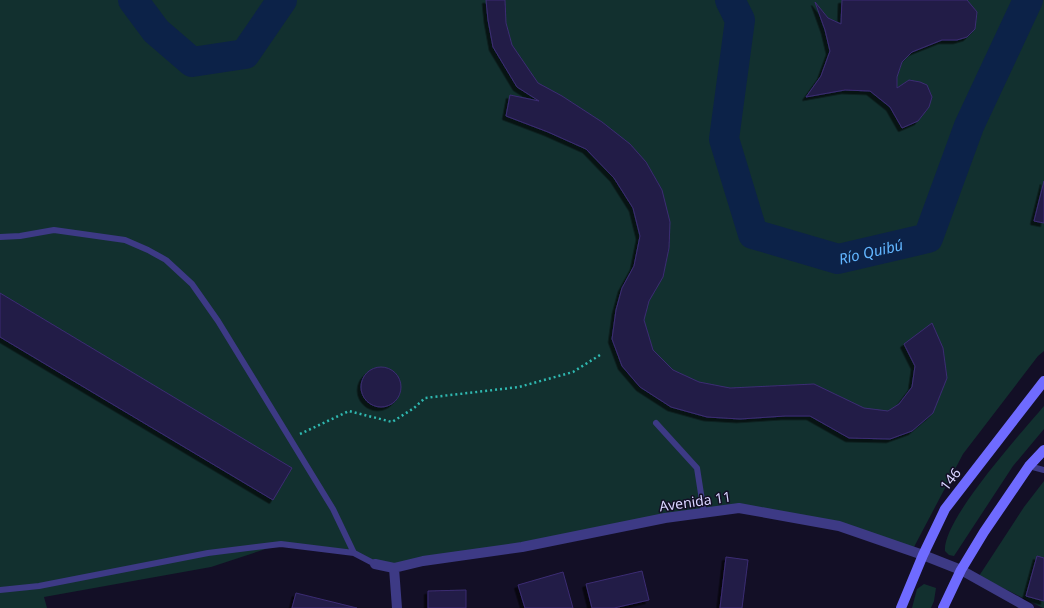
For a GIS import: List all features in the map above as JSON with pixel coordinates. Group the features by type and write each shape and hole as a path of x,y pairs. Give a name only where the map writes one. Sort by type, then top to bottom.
{"main road":[{"name":"146","path":"902,608 923,555 945,509 1044,381"},
{"path":"943,608 961,570 984,532 1029,466 1044,450"}],"street":[{"name":"Avenida 11","path":"374,564 394,568 423,561 522,547 665,518 739,508 838,526 923,555 961,570 1030,608"},
{"path":"394,568 397,608"}],"lane":[{"path":"0,237 20,236 54,230 117,238 148,250 166,260 192,284 218,321 333,509 354,553"},
{"path":"656,423 697,468 704,513"},
{"path":"1029,466 1044,470"},
{"path":"0,590 39,586 208,553 282,544 354,553 374,564"}],"path":[{"path":"290,439 349,411 392,422 414,408 425,398 519,387 573,372 600,355"}],"green space":[{"path":"0,0 1044,0 1044,351 1038,356 963,454 914,547 739,508 394,568 354,553 281,544 211,567 44,597 47,608 0,608"},
{"path":"1044,406 1044,429 1013,466 954,556 949,555 945,551 947,537 969,498 1002,455"},
{"path":"1044,481 1043,608 979,576 1024,507"},
{"path":"924,584 936,588 934,601 931,608 912,608 917,589"}],"building":[{"path":"486,0 505,0 506,23 512,45 538,83 562,96 602,122 630,144 646,162 662,190 670,222 669,248 663,277 649,301 644,320 653,350 673,370 699,382 730,388 814,384 864,408 888,411 899,404 912,387 915,366 904,344 932,323 943,348 947,378 933,413 912,431 890,439 849,438 810,416 740,419 707,417 671,407 640,387 622,366 612,339 616,310 622,288 634,266 640,236 633,208 614,178 586,149 548,132 506,116 510,95 539,101 517,87 493,47"},
{"path":"842,0 967,0 977,12 975,29 967,37 957,40 942,40 912,52 902,62 897,77 897,88 909,80 920,82 927,85 932,97 929,107 918,121 902,128 890,107 870,91 845,90 806,97 821,76 830,51 825,30 815,2 828,18 841,24"},
{"path":"1044,181 1044,223 1034,221"},
{"path":"0,293 292,468 273,500 0,337"},
{"path":"385,367 392,370 398,376 401,387 400,395 392,404 385,407 377,407 370,404 362,395 361,383 364,376 373,368"},
{"path":"1037,556 1044,558 1044,601 1026,596"},
{"path":"726,557 748,560 742,608 720,608"},
{"path":"642,571 649,600 614,608 592,608 586,584"},
{"path":"563,572 573,608 525,608 518,585"},
{"path":"466,590 466,608 428,608 428,591"},
{"path":"296,593 357,608 292,608"}],"waterway":[{"name":"Río Quibú","path":"133,0 156,31 192,62 245,54 282,0"},
{"name":"Río Quibú","path":"730,0 740,20 724,139 753,234 838,259 928,238 969,126 1028,0"}]}
